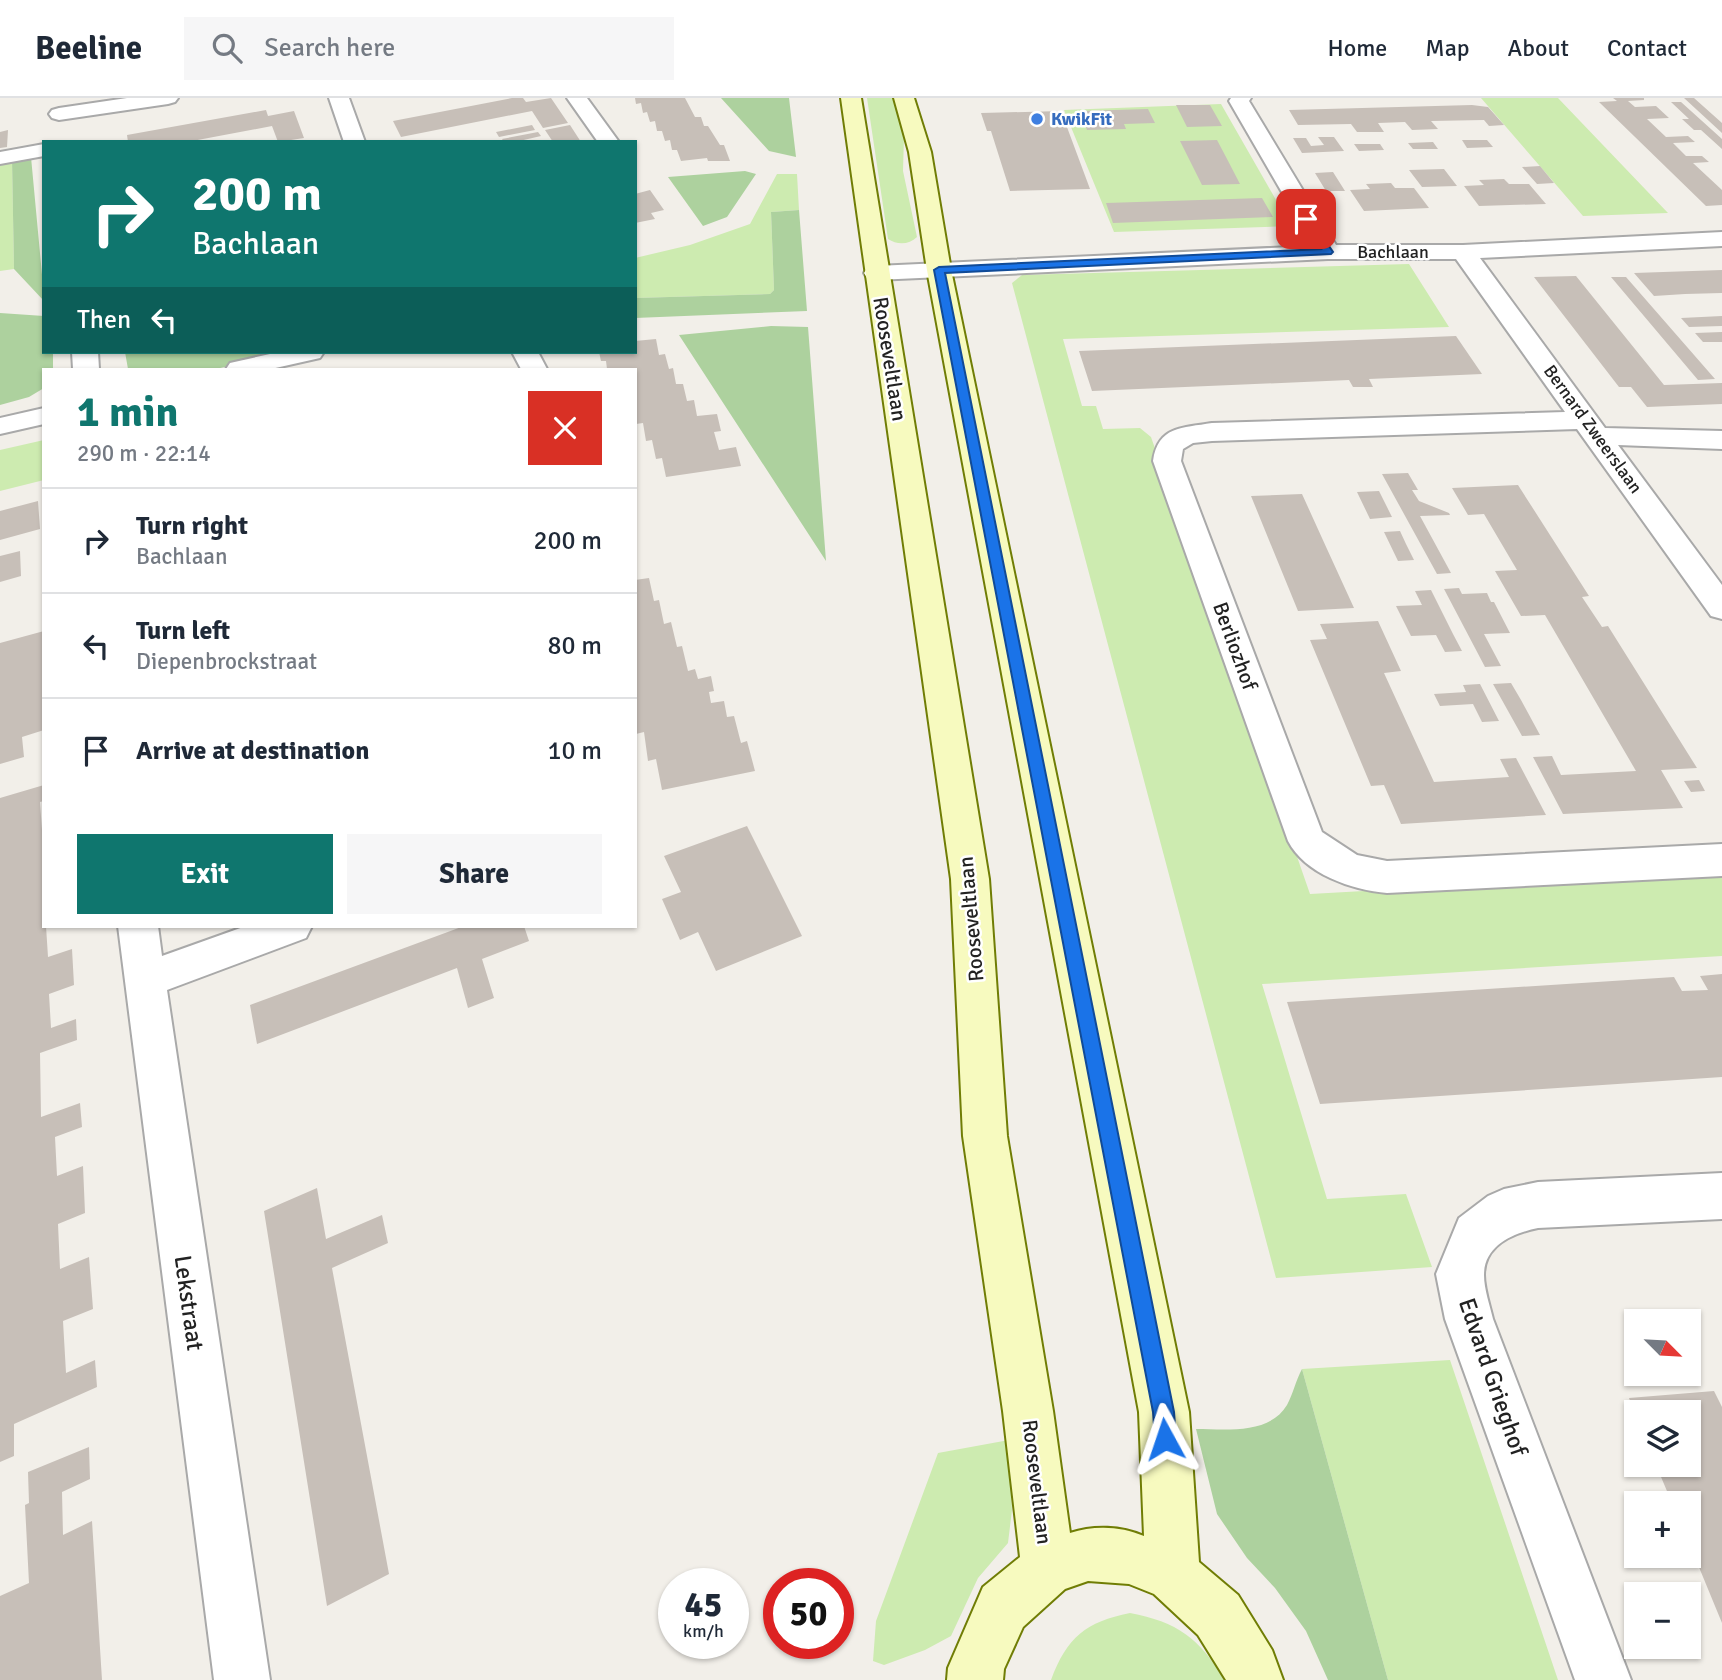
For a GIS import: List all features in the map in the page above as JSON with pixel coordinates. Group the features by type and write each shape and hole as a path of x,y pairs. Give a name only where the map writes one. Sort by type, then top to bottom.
{"main road":[{"name":"Rooseveltlaan","path":"851,98 970,879 985,1136 1028,1411 1048,1568"},
{"path":"904,98 920,152 939,270 1164,1412 1173,1576"},
{"path":"975,1680 976,1668 1003,1607 1048,1568 1088,1554 1130,1557 1173,1576 1218,1615 1252,1670 1255,1680"}],"street":[{"path":"59,113 168,98"},
{"path":"340,98 354,140"},
{"path":"577,98 608,140"},
{"path":"1241,98 1239,101 1328,252"},
{"path":"0,158 42,150"},
{"name":"Bachlaan","path":"939,270 1328,252 1463,252 1722,239"},
{"name":"Bernard Zweerslaan","path":"1463,252 1722,608"},
{"name":"Rooseveltlaan","path":"876,273 939,270"},
{"path":"243,368 303,354"},
{"path":"0,426 42,416"},
{"path":"1593,428 1722,440"},
{"name":"Berliozhof","path":"1593,428 1212,432 1186,436 1169,445 1167,461 1307,841 1335,863 1364,876 1387,877 1722,860"},
{"name":"Lekstraat","path":"138,928 243,1680"},
{"path":"144,981 287,928"},
{"name":"Edvard Grieghof","path":"1603,1680 1469,1319 1460,1274 1475,1234 1504,1212 1538,1205 1722,1196"}],"green space":[{"path":"721,98 789,98 796,157 769,151"},
{"path":"867,98 894,98 904,137 903,171 917,237 907,243 888,239"},
{"path":"1481,98 1558,98 1668,213 1583,216"},
{"path":"1221,104 1291,226 1114,232 1064,110"},
{"path":"31,157 42,299 14,269 12,160"},
{"path":"12,160 14,269 0,271 0,162"},
{"path":"745,171 756,174 727,217 703,226 668,177"},
{"path":"777,174 797,174 799,210 771,212 774,290 770,294 637,298 637,258 690,245 750,224"},
{"path":"799,210 807,311 637,318 637,298 770,294 774,290 771,212"},
{"path":"1409,264 1449,327 1063,339 1082,406 1096,406 1103,429 1140,428 1151,437 1310,894 1722,871 1722,956 1262,984 1327,1199 1406,1194 1432,1267 1276,1278 1012,283 1022,275"},
{"path":"0,313 42,316 42,354 53,354 53,368 42,368 42,389 29,397 0,405"},
{"path":"771,326 808,327 826,561 679,335"},
{"path":"125,354 281,354 220,368 128,368"},
{"path":"42,440 42,480 0,491 0,450"},
{"path":"1450,1360 1558,1680 1388,1680 1302,1369"},
{"path":"1302,1369 1388,1680 1328,1680 1306,1631 1275,1588 1247,1558 1217,1514 1196,1429 1246,1428 1269,1421 1279,1415 1287,1405"},
{"path":"1009,1440 1012,1510 1008,1543 978,1578 951,1636 925,1650 884,1665 873,1661 876,1621 938,1453"},
{"path":"1130,1613 1161,1621 1186,1634 1206,1653 1224,1680 1051,1680 1064,1653 1080,1634 1101,1621"}],"building":[{"path":"523,98 526,102 551,98 568,123 543,128 532,111 401,137 393,121"},
{"path":"635,98 685,98 695,117 701,117 704,126 708,126 720,145 724,145 730,161 708,161 707,158 681,161 677,150 672,150 670,140 665,141 662,131 657,131 655,121 650,122 647,112 643,113 641,103 636,104"},
{"path":"1613,98 1644,98 1628,101 1635,107 1656,106 1669,118 1647,119 1666,137 1688,136 1695,142 1673,143 1686,156 1702,156 1709,162 1693,163 1722,190 1722,205 1706,206 1599,102 1617,101"},
{"path":"1684,98 1694,98 1722,123 1722,133"},
{"path":"1671,102 1681,102 1722,139 1722,149 1701,130 1694,130 1682,119 1689,119"},
{"path":"1176,105 1210,105 1222,126 1187,127"},
{"path":"1472,105 1488,107 1504,125 1489,126 1484,120 1431,121 1438,129 1412,130 1405,122 1378,123 1384,132 1357,132 1351,124 1298,125 1289,110"},
{"path":"1148,109 1155,123 1124,124 1126,129 1087,130 1080,111"},
{"path":"266,110 268,116 294,111 304,138 277,140 272,126 198,140 128,140 127,135"},
{"path":"1061,111 1090,189 1010,191 991,131 987,131 981,113"},
{"path":"532,125 535,130 499,137 496,132"},
{"path":"570,125 580,140 552,140 545,130"},
{"path":"8,130 7,147 0,148 0,132"},
{"path":"538,132 541,136 524,140 502,139"},
{"path":"1318,137 1334,137 1344,151 1302,153 1293,138 1306,138 1311,146 1324,145"},
{"path":"1217,140 1240,184 1202,185 1180,141"},
{"path":"1462,140 1487,140 1493,147 1467,148"},
{"path":"1433,142 1438,149 1413,149 1408,143"},
{"path":"1354,144 1380,144 1384,150 1359,151"},
{"path":"1540,166 1554,183 1537,184 1522,167"},
{"path":"1444,169 1457,186 1422,187 1409,170"},
{"path":"1333,172 1345,191 1326,191 1315,173"},
{"path":"1504,179 1509,184 1529,184 1546,204 1479,206 1464,186 1484,185 1479,180"},
{"path":"1391,183 1395,188 1414,188 1429,208 1364,211 1350,190 1370,189 1366,184"},
{"path":"650,190 664,210 651,213 655,219 637,223 637,193"},
{"path":"1262,198 1273,217 1113,223 1106,203"},
{"path":"1722,270 1722,293 1654,296 1634,273"},
{"path":"1576,276 1664,385 1722,383 1722,404 1647,407 1631,387 1619,387 1534,277"},
{"path":"1611,277 1626,277 1715,379 1698,380"},
{"path":"1722,316 1722,326 1689,327 1681,318"},
{"path":"1722,332 1722,342 1703,342 1695,333"},
{"path":"1456,336 1482,374 1369,379 1373,387 1353,387 1349,380 1092,391 1079,351"},
{"path":"656,339 659,355 665,354 669,369 673,368 676,384 683,384 687,401 694,400 697,416 717,414 721,431 714,432 719,450 736,447 741,466 666,477 662,458 656,459 652,440 646,441 643,423 637,424 637,368 607,368 606,361 601,361 599,354 637,354 637,341"},
{"path":"1408,473 1418,490 1412,490 1419,501 1450,515 1420,516 1451,573 1437,574 1382,474"},
{"path":"1518,485 1589,596 1582,597 1602,627 1608,626 1697,768 1661,770 1683,808 1563,814 1533,757 1552,756 1561,775 1636,771 1545,615 1521,616 1495,571 1517,570 1484,514 1468,515 1452,488"},
{"path":"1379,491 1392,517 1370,519 1357,492"},
{"path":"1302,494 1354,608 1298,611 1251,496"},
{"path":"38,501 40,529 0,540 0,511"},
{"path":"1400,531 1414,560 1398,561 1384,532"},
{"path":"20,551 21,576 0,582 0,556"},
{"path":"649,578 654,601 659,600 664,624 671,622 677,647 682,646 688,671 695,669 698,679 711,676 714,691 709,692 711,703 724,701 727,717 734,716 741,743 747,741 755,771 662,790 656,759 648,761 644,732 637,734 637,580"},
{"path":"1459,588 1462,594 1487,593 1491,602 1494,602 1510,633 1484,634 1501,666 1485,667 1444,589"},
{"path":"1431,590 1462,651 1445,652 1436,635 1411,636 1396,606 1422,605 1415,591"},
{"path":"1378,621 1401,671 1384,673 1434,782 1509,777 1500,759 1516,758 1546,815 1401,824 1384,785 1371,786 1310,640 1327,639 1320,624"},
{"path":"42,632 42,731 22,737 24,757 0,764 0,643"},
{"path":"1511,683 1540,735 1522,736 1493,684"},
{"path":"1480,684 1499,721 1482,722 1473,704 1440,706 1434,694 1466,692 1463,685"},
{"path":"1699,780 1705,791 1691,792 1684,781"},
{"path":"42,786 42,928 46,928 48,957 72,949 74,985 49,994 51,1028 76,1019 77,1040 40,1053 41,1117 80,1103 82,1127 55,1137 57,1176 83,1166 85,1213 58,1224 60,1269 89,1257 93,1309 63,1321 66,1373 95,1360 97,1387 14,1424 14,1456 0,1462 0,798"},
{"path":"747,826 802,936 716,971 698,932 680,940 662,899 681,892 664,856"},
{"path":"459,928 525,928 529,941 482,959 494,998 468,1008 457,968 257,1044 250,1005"},
{"path":"1722,974 1722,1077 1320,1104 1287,1002 1674,977 1682,991 1708,990 1700,976"},
{"path":"317,1188 326,1239 382,1215 388,1243 332,1268 389,1574 327,1606 264,1211"},
{"path":"1714,1391 1722,1407 1722,1623 1699,1568 1701,1491 1667,1491 1661,1477 1701,1477 1701,1400 1629,1398"},
{"path":"89,1447 90,1479 62,1492 63,1535 92,1521 102,1680 0,1680 0,1596 29,1583 25,1505 29,1503 28,1472"}],"place":[{"name":"KwikFit","path":"1037,119"}],"route":[{"path":"1165,1439 1164,1412 939,270 1328,252 1306,219"}]}
